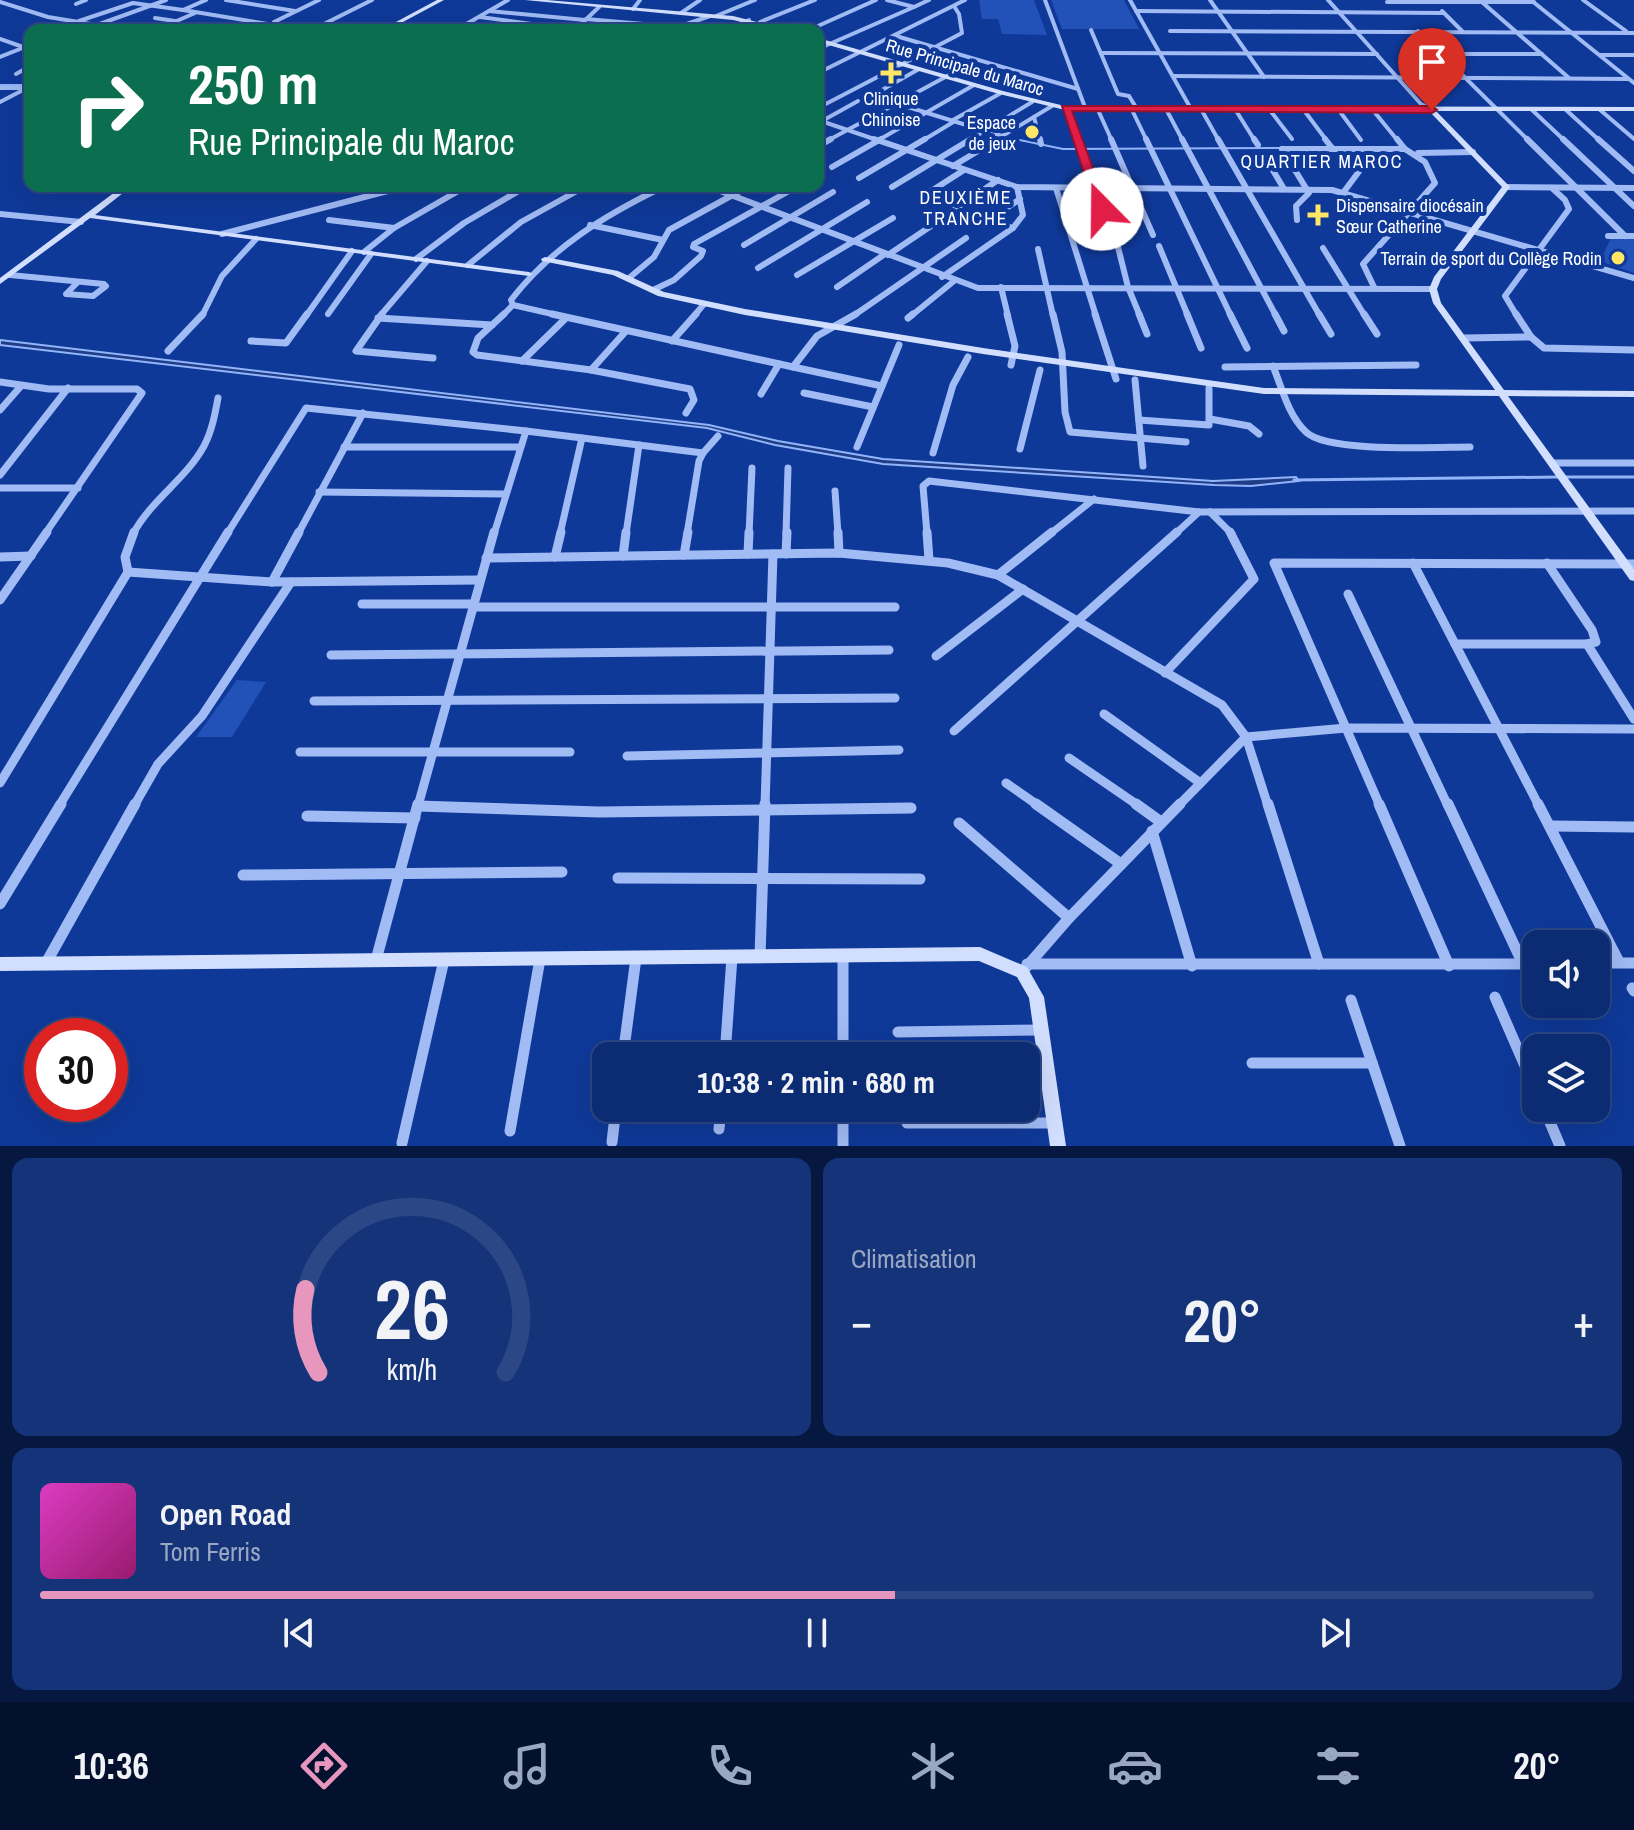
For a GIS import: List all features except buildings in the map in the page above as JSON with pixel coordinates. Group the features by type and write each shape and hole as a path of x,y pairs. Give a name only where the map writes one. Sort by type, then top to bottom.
{"street":[{"path":"2,4 18,0"},
{"path":"76,4 86,0"},
{"path":"102,24 166,0"},
{"path":"183,10 206,0"},
{"path":"226,0 295,11"},
{"path":"274,22 319,0"},
{"path":"324,24 372,0"},
{"path":"395,24 441,0"},
{"path":"467,24 508,0"},
{"path":"528,0 713,16 766,24"},
{"path":"633,9 640,0"},
{"path":"681,13 700,0"},
{"path":"688,24 755,0"},
{"path":"760,22 815,0"},
{"path":"822,24 876,0"},
{"path":"887,0 914,7"},
{"path":"824,47 929,0"},
{"path":"824,70 965,0"},
{"path":"1045,0 1086,110"},
{"path":"1130,0 1191,109"},
{"path":"1210,0 1264,77"},
{"path":"1263,0 1272,11"},
{"path":"1328,0 1422,105 1432,110 1506,187 1634,188"},
{"path":"1583,0 1632,33"},
{"path":"1387,1 1397,12"},
{"path":"1387,1 1533,1 1634,83"},
{"path":"1434,2 1463,32"},
{"path":"1483,2 1570,79"},
{"path":"2,4 34,14 88,24"},
{"path":"77,22 129,4 268,24"},
{"path":"824,105 963,31 954,6"},
{"path":"582,24 599,7"},
{"path":"489,11 639,24"},
{"path":"1136,11 1443,13"},
{"path":"169,24 196,12"},
{"path":"480,17 532,24"},
{"path":"155,18 176,21"},
{"path":"739,24 749,20"},
{"path":"1091,30 1118,94 1129,96 1247,348"},
{"path":"1170,31 1632,33"},
{"path":"1418,31 1462,78 1625,236"},
{"path":"896,36 1078,89"},
{"path":"0,39 24,45"},
{"name":"Rue Principale du Maroc","path":"824,42 1032,102 1086,110 1634,109"},
{"path":"0,57 24,47"},
{"path":"1101,53 1377,54"},
{"path":"1439,54 1542,54"},
{"path":"1599,55 1634,55"},
{"path":"824,143 967,67 980,70"},
{"path":"882,90 919,69"},
{"path":"1173,76 1628,79"},
{"path":"832,167 974,85"},
{"path":"0,88 24,88"},
{"path":"0,102 24,90"},
{"path":"859,178 1001,93"},
{"path":"824,118 858,101"},
{"path":"892,187 1032,102"},
{"path":"898,104 1002,136"},
{"path":"953,166 1052,106"},
{"path":"1065,108 1111,230"},
{"path":"1166,109 1284,331"},
{"path":"1201,109 1331,334"},
{"path":"1235,109 1258,145"},
{"path":"1269,109 1292,139"},
{"path":"1303,109 1333,149"},
{"path":"1338,109 1361,140"},
{"path":"1372,109 1405,149"},
{"path":"1531,109 1634,206"},
{"path":"1565,109 1634,171"},
{"path":"1599,109 1634,139"},
{"path":"1098,110 1153,235"},
{"path":"1034,117 1041,144"},
{"path":"824,123 1017,187 1308,189 1343,193 1634,278"},
{"path":"1297,220 1296,206 1308,198 1308,189 1282,149 1473,152"},
{"path":"1374,287 1363,264 1437,180 1418,153"},
{"path":"1265,157 1284,189"},
{"path":"1343,193 1363,166"},
{"path":"922,197 964,170"},
{"path":"945,216 998,180"},
{"path":"942,277 1013,228 1023,215 1017,187"},
{"path":"1433,289 1506,187"},
{"path":"1056,188 1115,374"},
{"path":"1552,188 1565,200 1569,209 1505,296 1512,311 1531,337 1544,348 1634,350"},
{"path":"0,282 120,192"},
{"path":"222,234 384,192"},
{"path":"328,314 367,253 394,228 457,192"},
{"path":"416,259 464,223 517,192"},
{"path":"468,265 521,222 575,192"},
{"path":"513,305 511,300 529,274 545,259 590,225 653,192"},
{"path":"722,192 978,288 1433,289"},
{"path":"629,278 654,257 669,230 739,192"},
{"path":"653,290 674,280 701,256 703,251 693,247 694,244 787,192"},
{"path":"744,245 833,192"},
{"path":"1013,228 988,220 1020,199"},
{"path":"758,268 867,202"},
{"path":"0,214 84,219 222,234 529,274"},
{"path":"797,275 893,218"},
{"path":"329,220 394,228"},
{"path":"837,287 934,224"},
{"path":"590,225 663,240"},
{"path":"1608,236 1634,236"},
{"path":"793,367 811,340 822,330 838,326 966,238"},
{"path":"168,351 202,316 222,276 256,239"},
{"path":"1159,246 1201,348"},
{"path":"1118,247 1128,287 1147,334"},
{"path":"1323,248 1377,334"},
{"path":"1038,249 1043,287 1063,362 1062,394 1070,432 1186,442"},
{"path":"251,341 286,343 352,251"},
{"path":"545,259 629,278 653,290 704,304 1012,360 1063,362 1115,374 1284,393 1634,394"},
{"path":"427,261 378,318 356,351 433,358"},
{"path":"10,275 104,284 106,286 93,296 66,294 78,282"},
{"path":"332,280 350,281"},
{"path":"908,318 954,281"},
{"path":"1001,287 1015,346 1012,360"},
{"path":"1433,289 1437,303 1587,511 1629,563 1634,577"},
{"path":"672,341 704,304"},
{"path":"513,305 882,386"},
{"path":"513,305 478,338 473,352 690,389 694,400 686,413"},
{"path":"378,318 492,325"},
{"path":"522,361 566,318"},
{"path":"591,370 626,331"},
{"path":"1464,338 1531,337"},
{"path":"857,447 899,345"},
{"path":"933,453 945,406 968,357"},
{"path":"761,394 779,364"},
{"path":"1225,367 1416,365"},
{"path":"1273,366 1300,426 1310,438 1324,443 1470,447"},
{"path":"1020,449 1040,370"},
{"path":"1135,380 1143,466"},
{"path":"0,382 21,386 137,389 142,393 0,600"},
{"path":"0,410 21,386"},
{"path":"0,475 68,388"},
{"path":"1139,420 1206,426 1210,419 1209,388"},
{"path":"804,393 873,407"},
{"path":"0,783 128,572 124,558 129,541 146,514 203,449 211,431 218,398"},
{"path":"0,904 304,410 312,408 363,413 703,453"},
{"path":"272,582 363,413"},
{"path":"1210,419 1249,426 1259,434"},
{"path":"376,960 479,580 526,431"},
{"path":"684,555 699,461 718,436"},
{"path":"555,557 582,438"},
{"path":"623,556 639,445"},
{"path":"344,447 520,447"},
{"path":"1556,467 1634,463"},
{"path":"748,554 752,468"},
{"path":"786,554 788,468"},
{"path":"929,560 923,486 929,481 1199,512 1634,511"},
{"path":"0,488 78,488"},
{"path":"835,491 839,553"},
{"path":"319,492 504,494"},
{"path":"998,575 1094,499"},
{"path":"954,731 1199,512"},
{"path":"1165,673 1254,579 1234,536 1210,512"},
{"path":"486,558 839,553 929,560 998,575 1222,705 1246,737 1319,964"},
{"path":"760,956 773,554"},
{"path":"0,557 31,556"},
{"path":"1449,966 1274,563 1629,563"},
{"path":"1413,563 1619,962"},
{"path":"1455,644 1596,642 1592,630 1547,563"},
{"path":"128,572 272,582 479,580"},
{"path":"46,963 158,764 202,716 291,582"},
{"path":"936,656 1023,589"},
{"path":"1348,594 1522,948"},
{"path":"362,604 895,607"},
{"path":"1587,644 1634,719"},
{"path":"331,655 460,649 889,650"},
{"path":"314,701 895,698"},
{"path":"1104,714 1199,782"},
{"path":"1025,968 1152,831 1246,737 1346,728 1634,729"},
{"path":"627,756 899,750"},
{"path":"300,752 570,752"},
{"path":"1069,758 1161,822"},
{"path":"1006,783 1121,864"},
{"path":"307,816 416,812 763,812 911,808"},
{"path":"959,823 1069,918"},
{"path":"1551,826 1634,827"},
{"path":"1152,831 1192,966"},
{"path":"243,875 562,872"},
{"path":"618,878 920,879"},
{"path":"0,964 980,954 1025,968 1522,964"},
{"path":"843,956 843,1042"},
{"path":"726,1042 732,957"},
{"path":"625,1042 636,958"},
{"path":"510,1131 540,959"},
{"path":"402,1143 444,960"},
{"path":"1610,962 1634,963"},
{"path":"1025,968 1036,997 1058,1146"},
{"path":"1495,997 1522,1059"},
{"path":"1351,1000 1400,1146"},
{"path":"898,1032 1041,1030"},
{"path":"1252,1063 1372,1063"},
{"path":"612,1142 614,1122"},
{"path":"719,1129 720,1122"},
{"path":"843,1122 843,1146"},
{"path":"1550,1122 1560,1146"},
{"path":"907,1123 1054,1123"}],"shaded area":[{"path":"979,0 1034,0 1047,35 1002,34 998,19 982,19"},
{"path":"1051,0 1124,0 1139,29 1062,29"},
{"name":"Terrain de sport du Collège Rodin","path":"1611,238 1634,239 1634,273 1600,261"},
{"path":"0,340 709,425 778,441 883,459 1213,481 1296,477 1299,481 1251,486 1214,485 883,464 775,445 707,428 0,345"},
{"path":"237,680 266,682 232,737 196,737"}],"waterway":[{"path":"0,85 24,85"},
{"path":"1005,137 1063,149 1282,148"},
{"path":"1294,480 1558,477"},
{"path":"1566,477 1634,477"}],"place":[{"name":"Clinique Chinoise","path":"891,73"},
{"name":"Espace de jeux","path":"1032,132"},
{"name":"Dispensaire diocésain Sœur Catherine","path":"1318,215"},
{"name":"Terrain de sport du Collège Rodin","path":"1618,258"}],"district":[{"name":"QUARTIER MAROC","path":"1322,161"},
{"name":"DEUXIÈME TRANCHE","path":"966,207"}],"route":[{"path":"1102,209 1065,108 1432,110"}]}
